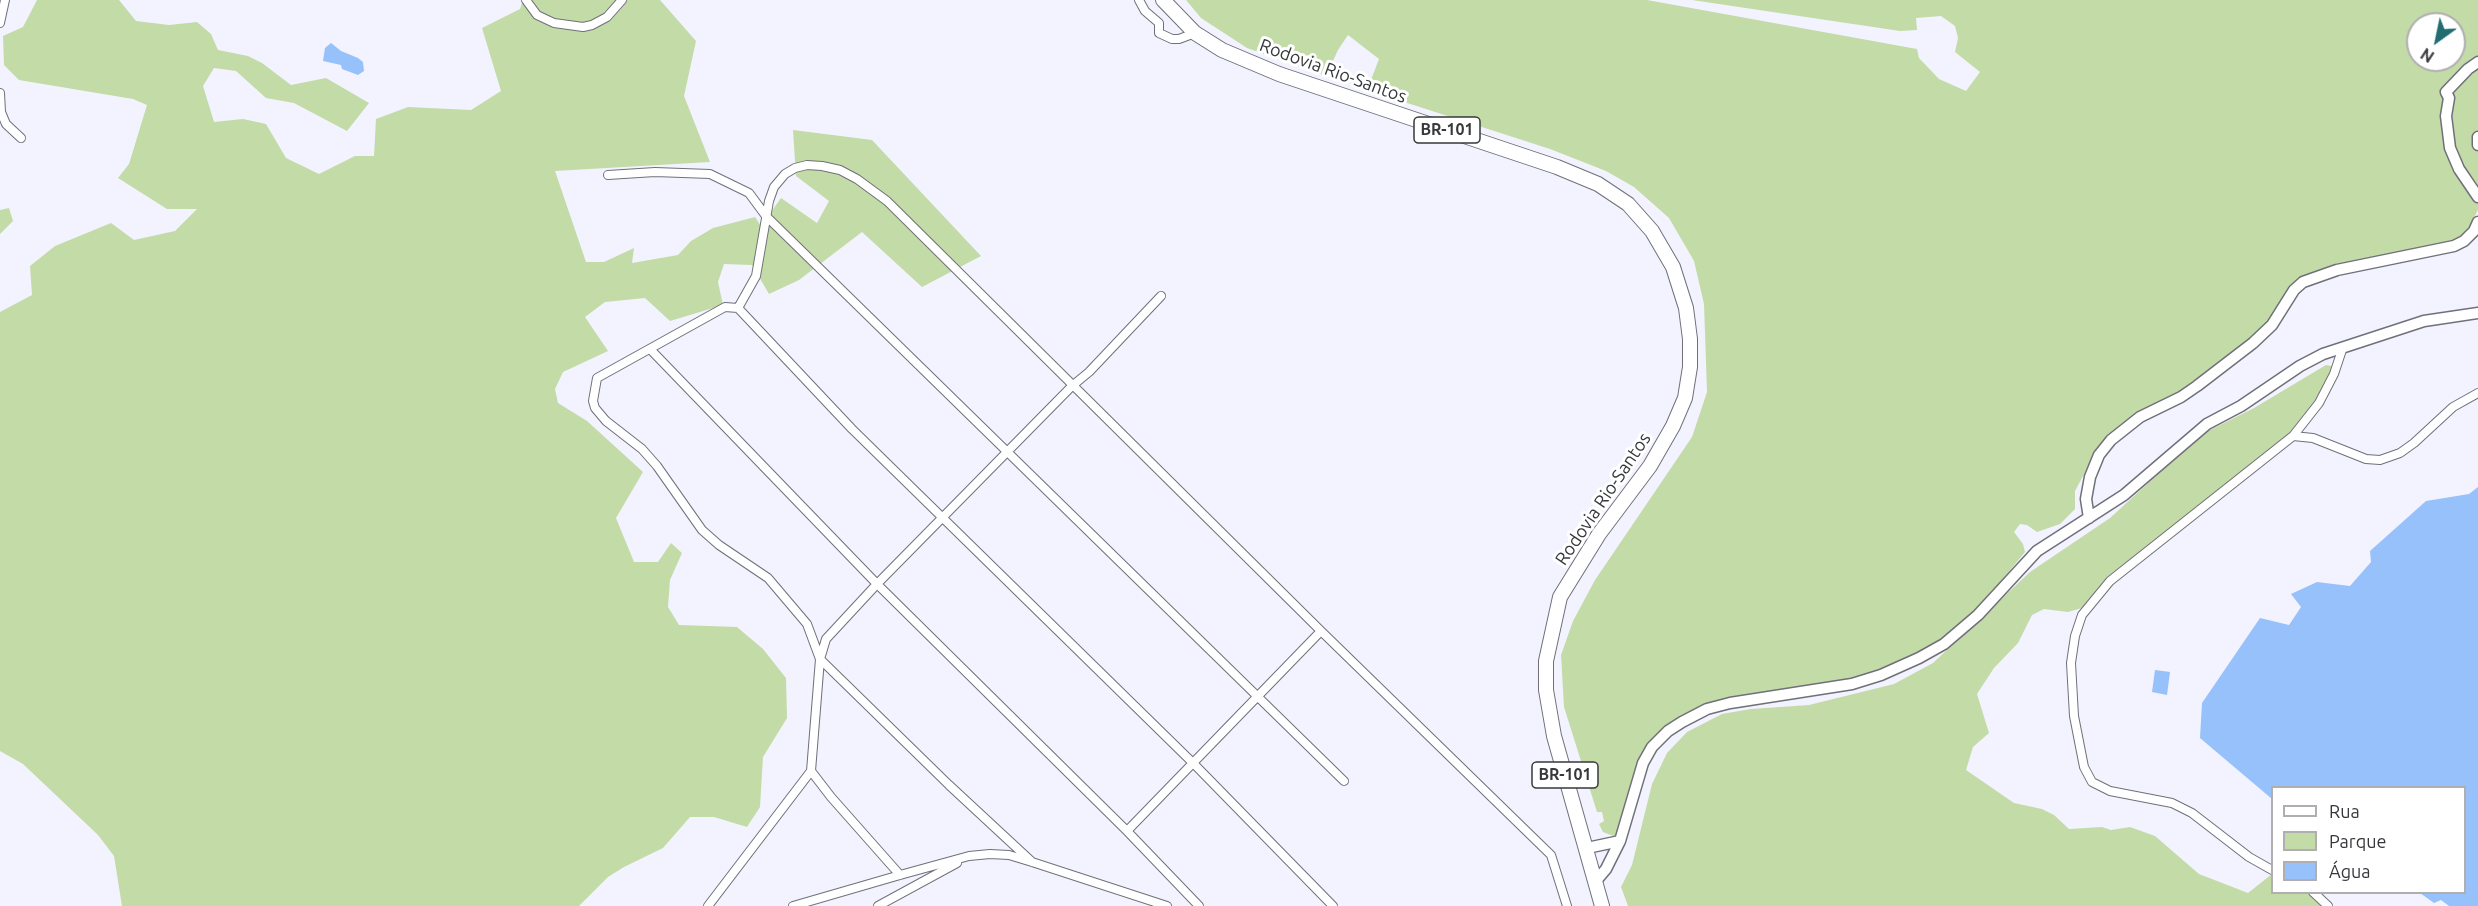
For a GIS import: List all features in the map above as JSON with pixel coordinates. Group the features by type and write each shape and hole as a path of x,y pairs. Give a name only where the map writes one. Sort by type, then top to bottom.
{"highway":[{"name":"Rodovia Rio-Santos","path":"1163,0 1195,33 1222,50 1280,74 1557,167 1598,184 1628,204 1652,231 1673,267 1686,308 1690,339 1690,367 1685,398 1673,426 1650,466 1599,534 1560,597 1546,661 1546,690 1554,736 1602,906"}],"street":[{"path":"0,23 5,0"},
{"path":"526,0 537,15 545,19 554,23 583,27 607,17 622,0"},
{"path":"1139,0 1145,11 1159,23 1159,33 1172,39 1179,39 1195,33"},
{"path":"2478,62 2446,92 2449,98 2446,116 2450,148 2459,169 2478,197"},
{"path":"0,93 6,124 21,138"},
{"path":"2478,137 2478,145"},
{"path":"738,308 756,276 766,216 774,187 785,174 807,165 822,166 840,170 857,179 886,201 1551,855 1567,906"},
{"path":"608,175 655,172 710,174 749,193 766,216 1344,781"},
{"path":"2089,518 2086,499 2090,477 2099,455 2111,440 2140,417 2181,397 2253,343 2272,325 2294,290 2303,282 2337,270 2454,246 2464,241 2474,231 2478,222"},
{"path":"708,906 811,771 820,659 826,639 877,584 1072,386 1089,372 1161,296"},
{"path":"1032,862 820,659 807,624 768,578 719,545 702,530 657,466 642,449 606,421 595,408 593,401 597,378 725,307 738,308 852,429 1194,764 1333,906"},
{"path":"1595,882 1606,869 1620,841 1643,763 1652,747 1675,726 1707,709 1769,696 1852,684 1881,675 1919,658 1944,644 1978,615 2037,551 2124,495 2207,424 2241,406 2300,366 2323,354 2342,350 2368,338 2424,321 2478,313"},
{"path":"650,349 877,584 1127,831 1199,906"},
{"path":"2271,869 2249,857 2192,813 2172,803 2110,791 2092,782 2084,767 2074,716 2071,663 2075,636 2082,615 2110,580 2293,436 2319,403 2342,350"},
{"path":"2293,436 2313,438 2366,459 2380,460 2400,453 2414,443 2453,406 2478,393"},
{"path":"1127,831 1321,631"},
{"path":"811,771 900,875"},
{"path":"1587,848 1620,841"},
{"path":"793,906 969,856 990,854 1008,855 1032,862 1167,906"},
{"path":"878,906 969,856"},
{"path":"2315,894 2328,906"}],"green space":[{"path":"37,0 119,0 136,21 169,25 197,22 211,34 218,50 248,56 262,63 291,85 326,78 369,103 347,131 294,103 266,98 236,71 214,68 203,86 214,122 243,119 266,124 286,158 319,174 355,156 374,156 376,119 408,107 471,110 501,91 482,28 520,9 523,0 660,0 696,41 684,96 710,162 555,171 586,262 604,262 634,248 632,263 678,255 691,241 713,228 755,217 761,226 781,198 817,223 829,201 796,176 793,130 872,140 981,256 922,287 862,232 799,280 769,294 752,265 724,264 718,282 723,305 670,321 645,298 605,302 585,317 608,351 563,372 555,389 558,403 587,421 643,472 616,518 634,562 658,562 671,543 682,553 670,580 668,607 679,625 737,627 763,649 786,678 787,718 763,757 760,807 747,827 714,817 690,817 663,848 608,877 579,906 122,906 114,856 98,835 23,764 0,751 0,312 32,295 30,266 55,246 111,223 134,240 175,231 197,209 167,209 118,178 129,164 147,105 133,99 19,80 4,65 3,36 23,27"},
{"path":"1186,0 1647,0 1917,49 1919,58 1939,79 1966,91 1980,72 1955,52 1958,38 1955,26 1941,16 1916,18 1917,30 1900,31 1692,0 2478,0 2478,210 2467,231 2457,240 2310,276 2268,327 2180,395 2142,411 2121,424 2101,445 2091,461 2075,491 2075,509 2060,524 2037,532 2027,525 2020,524 2014,532 2023,544 2025,552 1975,613 1926,650 1871,677 1747,697 1696,708 1652,738 1616,837 1603,832 1599,824 1604,821 1602,812 1597,812 1564,707 1561,655 1573,621 1595,580 1692,437 1707,392 1704,304 1694,261 1669,218 1634,187 1606,171 1550,149 1367,90 1379,59 1348,35 1326,76 1247,48 1201,18"},
{"path":"9,208 13,221 0,234 0,210"},
{"path":"2326,365 2332,366 2328,382 2315,408 2265,457 2108,576 2082,608 2068,612 2044,609 2032,615 2018,643 1994,668 1977,694 1989,733 1973,747 1966,770 2014,803 2042,809 2054,815 2069,829 2102,827 2111,830 2130,827 2155,836 2199,874 2248,893 2271,875 2271,894 2310,894 2323,906 1628,906 1621,887 1632,865 1652,784 1667,753 1687,732 1722,714 1751,709 1809,705 1894,684 1933,663 2030,572 2110,518 2202,434 2254,408"}],"water":[{"path":"331,43 363,62 364,71 358,75 342,69 341,65 323,61 325,48"},
{"path":"2478,487 2478,906 2449,906 2441,900 2434,903 2421,894 2466,894 2466,786 2271,786 2271,798 2200,738 2202,703 2260,618 2289,625 2301,607 2291,594 2317,582 2350,586 2371,562 2370,551 2426,501 2469,494"},
{"path":"2155,670 2170,672 2167,695 2152,692"}]}
